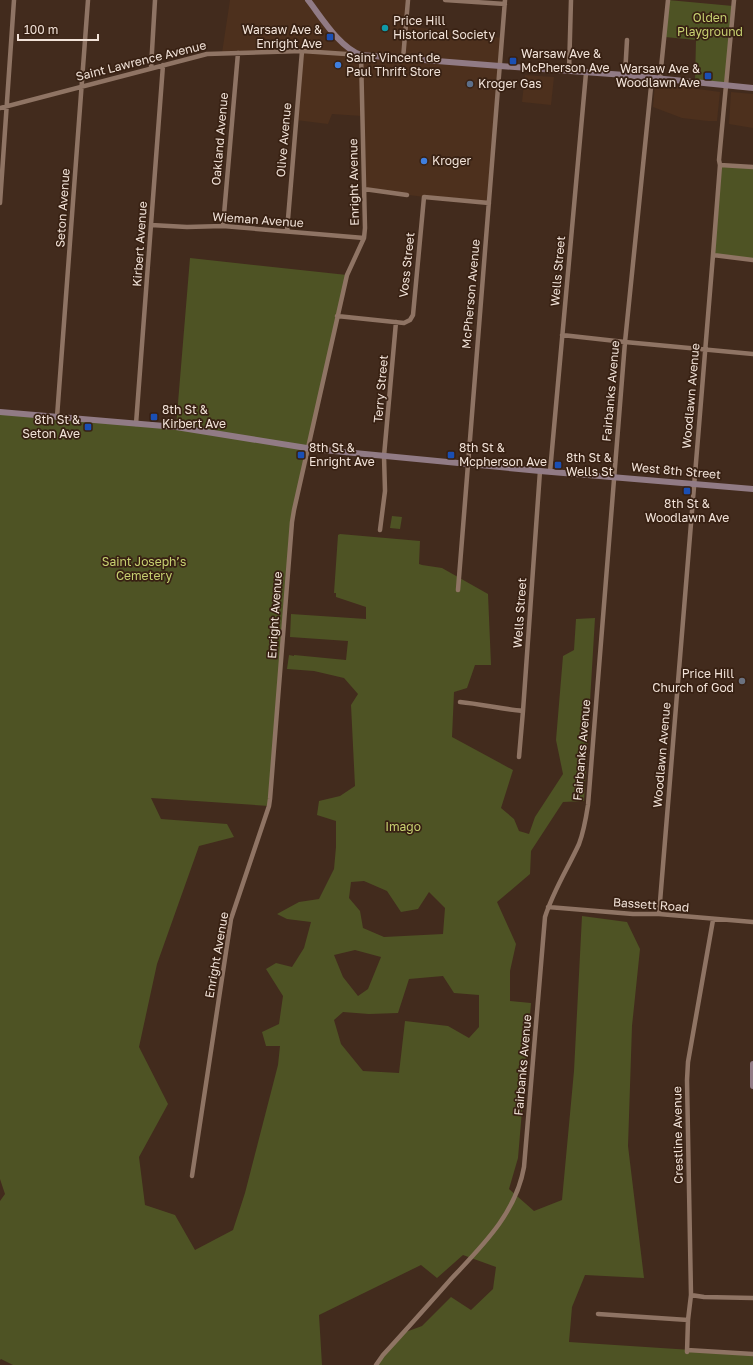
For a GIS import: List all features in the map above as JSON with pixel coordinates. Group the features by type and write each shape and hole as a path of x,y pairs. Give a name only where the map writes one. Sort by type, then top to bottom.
{"street":[{"path":"0,202 14,0"},
{"name":"Seton Avenue","path":"57,417 88,0"},
{"path":"151,68 155,0"},
{"path":"308,0 338,38 352,50 361,55 569,72 625,74 753,88"},
{"path":"403,59 408,0"},
{"path":"445,0 505,2"},
{"path":"569,72 571,0"},
{"path":"660,78 668,0"},
{"name":"Woodlawn Avenue","path":"659,914 713,255 723,111 727,85 734,0"},
{"name":"McPherson Avenue","path":"458,590 505,2"},
{"path":"625,74 627,40"},
{"name":"Saint Lawrence Avenue","path":"0,108 207,54 302,51 361,55"},
{"name":"Olive Avenue","path":"287,231 302,51"},
{"name":"Oakland Avenue","path":"222,226 238,53"},
{"name":"Enright Avenue","path":"192,1176 231,919 269,806 292,522 347,275 364,238 361,55"},
{"name":"Kirbert Avenue","path":"136,424 163,65"},
{"name":"Wells Street","path":"550,472 586,73"},
{"name":"Fairbanks Avenue","path":"376,1365 382,1355 490,1236 508,1212 520,1186 524,1167 543,929 548,907 554,892 579,843 586,821 588,805 625,342 652,77"},
{"path":"720,165 753,167"},
{"path":"364,190 407,195"},
{"name":"Voss Street","path":"396,322 408,322 413,315 424,197 489,203"},
{"name":"Wieman Avenue","path":"151,225 188,227 222,226 364,238"},
{"path":"713,255 753,260"},
{"path":"337,316 396,322"},
{"name":"Terry Street","path":"380,530 385,491 384,456 396,322"},
{"path":"562,335 753,354"},
{"name":"West 8th Street","path":"0,412 176,427 308,448 384,456 753,489"},
{"name":"Wells Street","path":"519,757 540,471"},
{"path":"460,702 523,711"},
{"name":"Bassett Road","path":"548,907 753,922"},
{"name":"Crestline Avenue","path":"713,920 688,1062 687,1080 691,1295 688,1320 687,1351 753,1354"},
{"path":"753,1064 753,1086"},
{"path":"691,1295 704,1297 753,1298"},
{"path":"598,1314 688,1320"}],"shaded area":[{"path":"230,0 408,0 406,26 502,38 489,203 424,197 364,189 362,116 332,114 328,124 296,120 302,51 222,53"},
{"path":"525,75 554,77 551,105 522,102"},
{"path":"655,83 720,92 717,121 682,118 653,107"},
{"path":"731,92 753,94 753,128 729,124"}],"green space":[{"name":"Olden Playground","path":"668,0 733,6 727,85 695,82 696,40 665,37"},
{"path":"720,165 753,167 753,260 713,255"},
{"path":"190,258 347,275 294,510 269,806 151,798 161,819 227,824 234,837 199,846 157,964 139,1047 168,1104 139,1157 145,1205 175,1215 195,1250 233,1230 245,1193 278,1065 280,1046 266,1046 262,1032 279,1024 283,996 266,969 276,963 292,967 304,948 311,922 287,919 277,914 299,902 319,899 334,869 336,821 317,815 319,801 340,796 355,786 351,705 358,694 344,678 314,671 287,669 289,655 346,660 348,641 290,637 291,614 366,619 366,607 336,597 336,593 334,593 338,535 420,541 419,564 442,568 488,594 491,665 475,665 467,688 454,692 452,737 513,770 501,808 514,819 519,831 529,834 535,817 563,774 556,740 563,656 574,650 576,619 595,618 584,801 563,802 531,851 530,874 497,902 516,944 510,971 510,1001 531,1003 518,1158 509,1189 534,1211 562,1200 574,1071 582,916 627,922 640,949 632,1026 628,1146 644,1278 585,1275 572,1307 569,1342 753,1354 753,1365 376,1365 403,1333 422,1326 451,1297 471,1310 493,1289 496,1267 463,1255 437,1278 421,1265 319,1315 322,1365 13,1365 1,1359 0,1360 0,1201 5,1194 0,1179 0,412 176,427","holes":["364,881 387,891 401,912 418,909 429,892 445,908 443,934 384,937 363,928 360,911 349,898 351,882","355,950 381,957 368,989 358,996 343,977 334,955","443,976 454,993 479,995 479,1027 469,1038 448,1026 405,1021 399,1073 363,1071 341,1044 334,1020 343,1012 369,1014 398,1013 409,979"]},
{"path":"392,516 402,517 400,529 390,528"}],"place":[{"name":"Price Hill Historical Society","path":"385,28"},
{"name":"Warsaw Ave & Enright Ave","path":"330,37"},
{"name":"Warsaw Ave & McPherson Ave","path":"513,61"},
{"name":"Saint Vincent de Paul Thrift Store","path":"338,65"},
{"name":"Warsaw Ave & Woodlawn Ave","path":"708,76"},
{"name":"Kroger Gas","path":"470,84"},
{"name":"Kroger","path":"424,161"},
{"name":"8th St & Kirbert Ave","path":"154,417"},
{"name":"8th St & Seton Ave","path":"88,427"},
{"name":"8th St & Enright Ave","path":"301,455"},
{"name":"8th St & Mcpherson Ave","path":"451,455"},
{"name":"8th St & Wells St","path":"558,465"},
{"name":"8th St & Woodlawn Ave","path":"687,491"},
{"name":"Price Hill Church of God","path":"742,681"}],"park label":[{"name":"Saint Joseph’s Cemetery","path":"144,569"},
{"name":"Imago","path":"403,827"}]}
